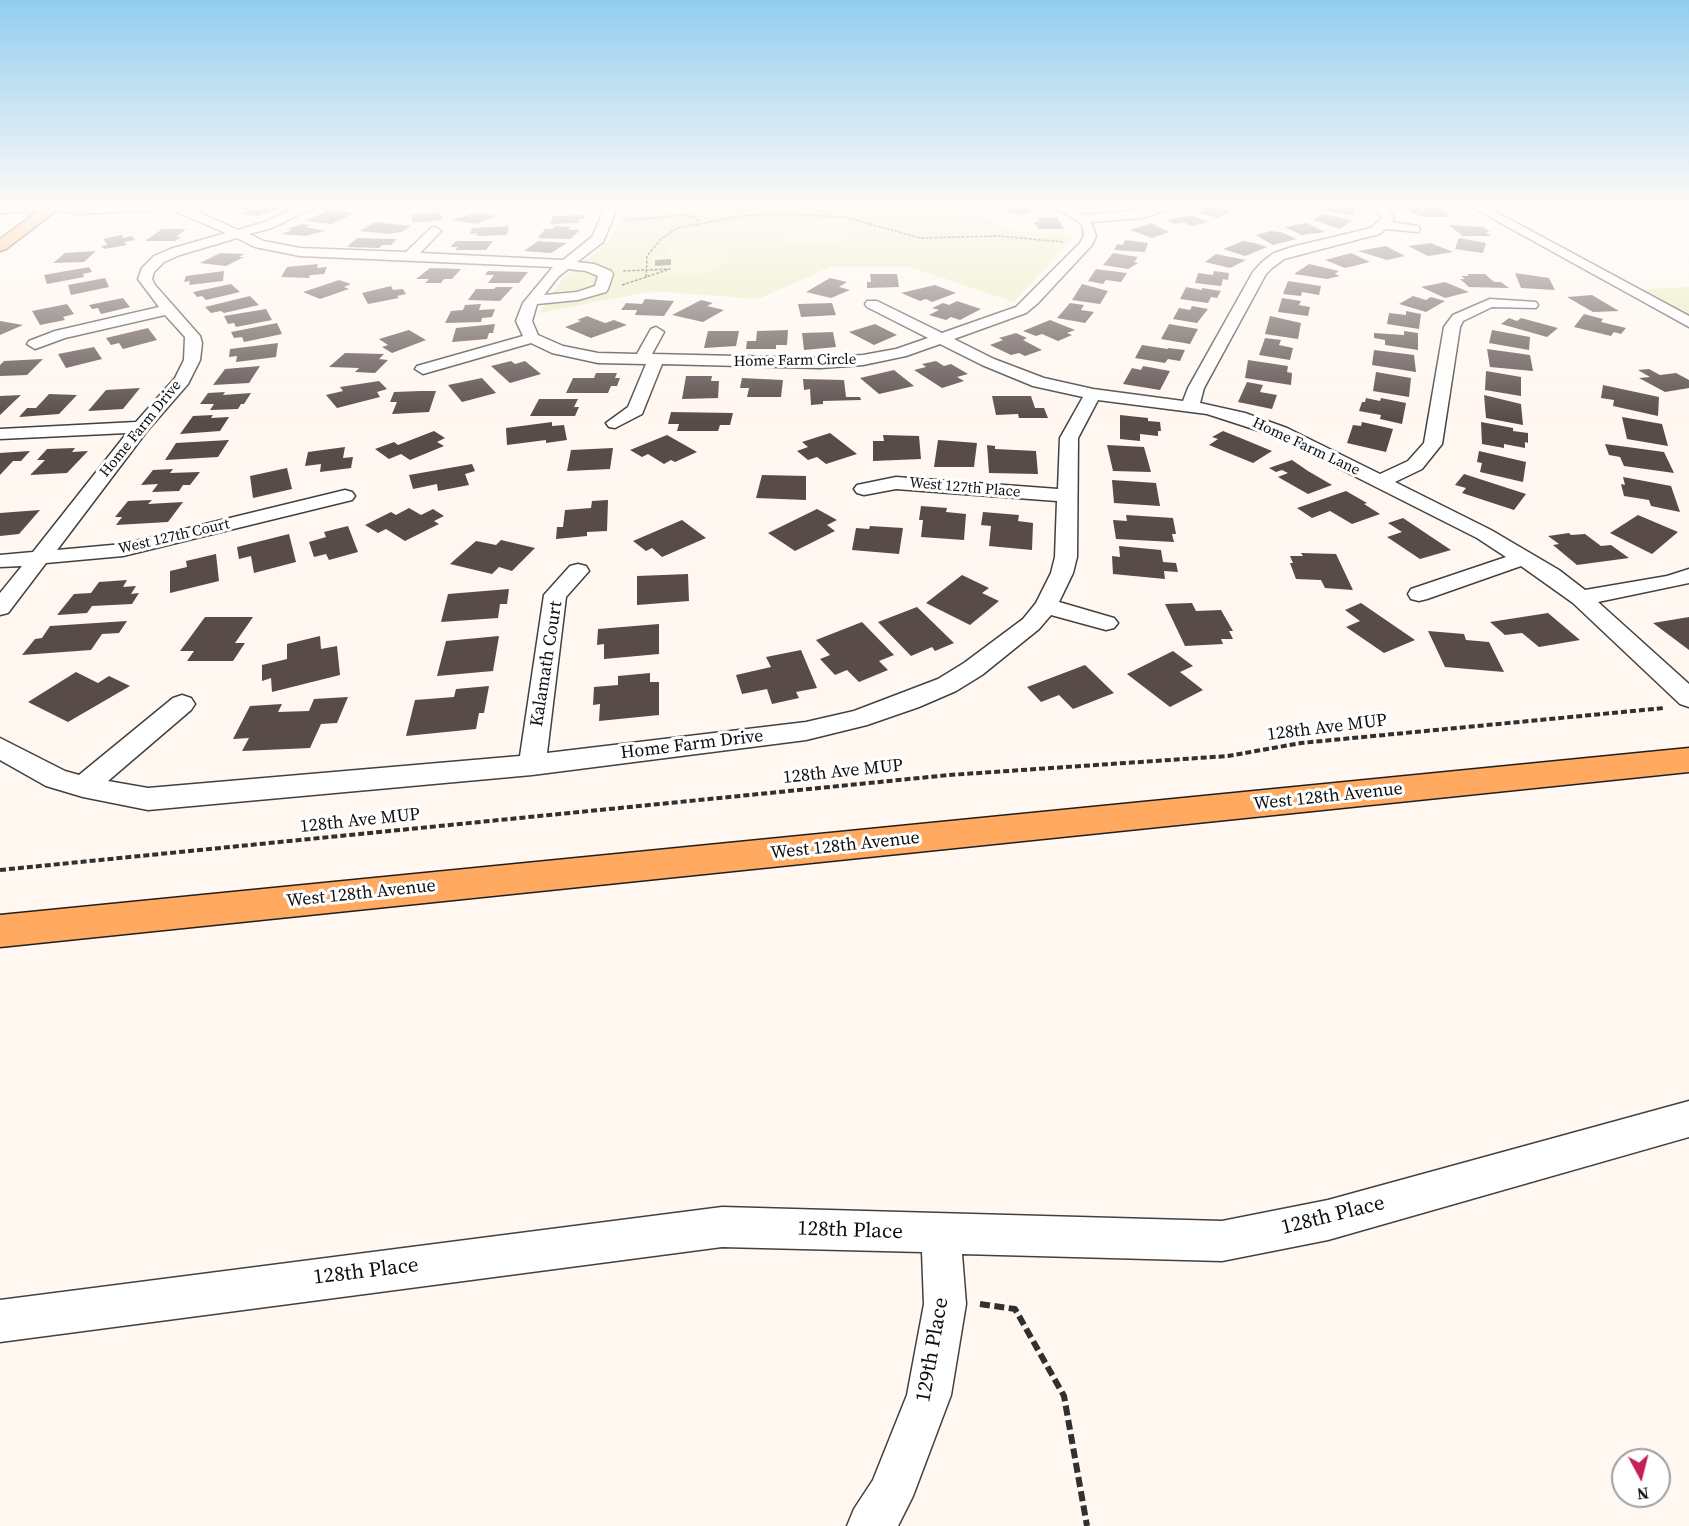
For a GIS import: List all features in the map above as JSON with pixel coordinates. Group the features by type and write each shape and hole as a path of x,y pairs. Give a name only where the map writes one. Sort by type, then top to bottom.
{"main road":[{"name":"West 128th Avenue","path":"0,931 1689,760"}],"street":[{"name":"Home Farm Drive","path":"0,608 141,427 182,380 192,360 194,344 192,336 148,287 145,277"},
{"path":"423,369 532,338 524,321 532,300 552,277"},
{"path":"532,300 578,296 601,289 605,277"},
{"name":"Home Farm Circle","path":"532,338 570,354 598,358 844,362 890,355 1021,310 1055,277"},
{"path":"1190,406 1196,388 1257,277"},
{"path":"1607,277 1689,322"},
{"path":"1378,482 1415,465 1433,444 1452,327 1458,318 1490,303 1531,305"},
{"name":"Home Farm Lane","path":"872,304 940,339 1021,376 1093,394 1190,406 1239,417 1281,432 1484,534 1524,558 1581,598 1689,698"},
{"path":"35,344 60,334 170,309"},
{"path":"615,423 636,410 656,332"},
{"name":"Home Farm Drive","path":"0,748 56,779 83,787 148,799 532,765 806,731 858,719 947,685 999,651 1031,624 1046,606 1062,573 1066,557 1069,438 1093,394"},
{"path":"0,434 141,427"},
{"name":"West 127th Place","path":"864,489 896,483 1067,496"},
{"name":"West 127th Court","path":"0,561 38,560 123,550 345,496"},
{"path":"1419,594 1524,558"},
{"name":"Kalamath Court","path":"532,765 555,595 578,571"},
{"path":"1581,598 1671,582 1689,576"},
{"path":"1046,606 1106,622"},
{"path":"83,787 182,704"},
{"name":"128th Place","path":"0,1320 722,1227 1222,1241 1328,1220 1689,1119"},
{"name":"129th Place","path":"871,1526 890,1496 930,1395 945,1304 941,1234"}],"path":[{"path":"622,285 645,277"},
{"name":"128th Ave MUP","path":"0,870 949,775 1228,756 1300,743 1665,708"},
{"path":"980,1304 1015,1309 1064,1396 1087,1526"}],"green space":[{"path":"564,277 807,277 758,299 653,291 539,313"},
{"path":"940,277 1037,277 1014,302"},
{"path":"1689,287 1689,322 1630,290"}],"building":[{"path":"45,277 83,277 47,284"},
{"path":"186,277 223,277 223,281 189,285 190,281 184,282"},
{"path":"454,277 444,279 441,283 425,283 429,279 416,279"},
{"path":"492,277 524,277 519,283 488,283"},
{"path":"870,277 897,277 899,287 867,288 867,282 871,282"},
{"path":"1091,277 1124,277 1121,282 1106,280 1103,284 1088,281"},
{"path":"1197,277 1228,277 1228,280 1223,279 1221,286 1195,283"},
{"path":"1463,277 1489,277 1509,288 1469,287 1460,279 1465,279"},
{"path":"1517,277 1544,277 1549,278 1555,290 1521,288"},
{"path":"105,278 109,287 71,295 68,285"},
{"path":"830,278 847,282 839,287 850,290 831,298 806,292"},
{"path":"339,280 351,284 344,287 349,289 320,299 303,292"},
{"path":"1288,281 1321,286 1319,295 1302,292 1301,296 1283,294"},
{"path":"1445,282 1469,292 1445,298 1421,287"},
{"path":"231,284 240,292 206,300 202,296 197,297 193,292"},
{"path":"1082,284 1108,291 1100,304 1072,300"},
{"path":"935,285 956,293 932,302 926,299 920,301 901,293"},
{"path":"391,286 393,290 403,289 406,294 397,296 399,298 368,304 362,293"},
{"path":"513,287 500,301 468,300 476,289"},
{"path":"1186,287 1221,291 1217,298 1211,297 1208,303 1180,299"},
{"path":"1592,295 1619,311 1593,312 1567,297"},
{"path":"250,296 259,305 224,313 221,311 211,313 205,307"},
{"path":"1413,296 1426,300 1431,297 1445,301 1426,312 1399,304"},
{"path":"123,298 130,307 101,314 98,308 92,309 89,305"},
{"path":"1282,298 1301,301 1299,305 1310,307 1308,316 1278,312"},
{"path":"645,299 674,301 664,316 635,315 637,310 621,310 626,303 642,304"},
{"path":"701,300 713,303 707,306 724,310 703,322 672,315"},
{"path":"957,301 981,309 960,320 951,317 946,320 929,315 939,310 932,308 943,303 949,305"},
{"path":"832,303 836,315 801,317 798,304"},
{"path":"1070,303 1084,305 1081,310 1094,312 1085,323 1057,318"},
{"path":"67,304 74,314 63,317 65,320 40,325 32,311"},
{"path":"481,304 479,310 495,309 492,317 482,318 481,322 445,323 451,311 463,310 465,305"},
{"path":"1192,306 1208,309 1197,323 1173,319 1179,308 1190,310"},
{"path":"266,309 272,320 236,327 234,323 228,324 224,316"},
{"path":"1406,311 1421,314 1419,329 1387,324 1389,313 1406,315"},
{"path":"1584,314 1603,319 1601,322 1626,328 1621,334 1614,332 1611,336 1574,327"},
{"path":"587,316 605,323 614,320 627,325 591,338 565,327"},
{"path":"1270,316 1301,323 1298,339 1265,334"},
{"path":"1509,318 1517,321 1521,318 1558,328 1547,337 1501,324"},
{"path":"1050,320 1075,330 1067,333 1072,335 1058,341 1042,334 1036,336 1023,331"},
{"path":"0,321 23,325 0,335"},
{"path":"277,323 282,334 244,342 242,337 234,338 231,332"},
{"path":"495,324 493,333 489,333 487,339 452,342 456,328"},
{"path":"875,324 897,335 874,345 849,332"},
{"path":"1169,324 1198,329 1190,344 1161,339"},
{"path":"148,328 157,340 123,349 119,343 111,345 106,338"},
{"path":"409,330 426,340 392,353 382,347 388,345 379,339"},
{"path":"788,330 787,345 776,345 776,349 746,349 747,341 756,341 757,331"},
{"path":"1492,330 1530,337 1529,350 1489,343"},
{"path":"708,331 739,331 736,346 704,348"},
{"path":"1404,331 1418,333 1418,350 1385,345 1385,340 1374,338 1374,333 1404,335"},
{"path":"833,332 836,347 804,350 802,333"},
{"path":"1016,333 1027,338 1023,340 1042,350 1025,356 1019,353 1011,355 990,345 1003,340 999,338"},
{"path":"1265,338 1281,340 1279,345 1293,348 1290,360 1259,355"},
{"path":"278,343 276,357 236,362 237,356 229,357 230,349"},
{"path":"1142,345 1185,350 1180,361 1168,359 1165,363 1135,358"},
{"path":"94,347 102,359 66,368 58,354"},
{"path":"1487,349 1530,355 1533,371 1490,367"},
{"path":"1374,350 1414,355 1416,372 1372,365"},
{"path":"345,353 384,354 379,359 388,360 375,373 355,372 359,368 329,367"},
{"path":"43,359 27,375 0,376 0,365 4,361"},
{"path":"1248,360 1288,366 1287,372 1292,373 1291,385 1245,378"},
{"path":"511,361 515,364 525,361 541,374 510,383 491,366"},
{"path":"936,361 944,366 951,364 968,374 957,377 964,381 942,388 914,370 926,367 922,364"},
{"path":"260,366 249,383 213,385 225,369"},
{"path":"1143,366 1170,371 1160,390 1123,384 1132,368 1141,370"},
{"path":"1649,369 1660,375 1676,373 1689,380 1689,388 1665,392 1639,378 1650,377 1638,370"},
{"path":"894,370 914,386 879,394 860,378"},
{"path":"1486,371 1521,377 1521,396 1485,390"},
{"path":"1376,372 1411,378 1409,397 1373,391"},
{"path":"596,373 617,373 615,378 620,378 617,386 611,386 608,393 566,393 573,378 594,378"},
{"path":"686,376 712,376 711,381 719,381 718,398 682,399"},
{"path":"482,378 496,393 462,402 448,385"},
{"path":"742,378 783,380 781,397 747,397 749,388 740,388"},
{"path":"803,379 844,380 846,397 860,397 861,400 823,401 823,404 811,405 810,389 804,390"},
{"path":"379,381 387,389 377,392 380,397 337,408 326,395 343,391 340,387"},
{"path":"1247,382 1263,385 1260,392 1277,395 1272,409 1238,402"},
{"path":"1603,385 1659,397 1658,416 1613,406 1614,400 1601,398"},
{"path":"140,388 123,409 88,411 106,390"},
{"path":"436,391 429,412 392,414 397,402 390,402 394,392"},
{"path":"225,392 223,395 251,393 238,409 210,410 214,404 200,404 208,393"},
{"path":"49,394 77,395 59,414 19,417 27,408 36,408"},
{"path":"21,395 0,415 0,396"},
{"path":"1484,395 1521,404 1523,425 1486,418"},
{"path":"992,396 1031,396 1035,408 1044,408 1048,418 1019,418 1018,414 996,415"},
{"path":"1366,398 1380,401 1381,398 1406,403 1402,424 1380,419 1381,415 1359,411"},
{"path":"539,399 578,399 574,407 579,407 575,416 530,416"},
{"path":"671,412 733,413 730,425 720,425 718,431 677,431 679,424 668,424"},
{"path":"213,415 211,418 229,417 220,431 180,434 193,416"},
{"path":"1120,415 1148,418 1148,421 1160,422 1161,431 1158,431 1158,436 1140,434 1140,441 1120,439"},
{"path":"1622,417 1662,424 1668,446 1627,439"},
{"path":"552,422 552,426 564,425 567,440 507,445 506,428"},
{"path":"1362,422 1393,429 1386,452 1347,443 1353,425 1361,426"},
{"path":"1481,422 1528,433 1528,443 1525,442 1525,448 1504,444 1504,448 1482,444"},
{"path":"434,431 445,438 437,442 444,446 410,460 401,454 389,459 375,449 394,442 398,445"},
{"path":"1223,431 1272,451 1253,463 1209,445 1218,439 1212,437"},
{"path":"830,433 857,454 826,464 817,457 808,460 797,451 808,447 802,442"},
{"path":"667,435 697,452 675,462 671,460 664,464 648,454 642,457 630,450"},
{"path":"883,435 919,436 921,459 873,461 873,441 884,441"},
{"path":"229,440 218,457 165,460 176,443"},
{"path":"938,440 977,443 974,467 934,467"},
{"path":"1605,444 1664,452 1674,473 1624,466 1620,457 1609,455"},
{"path":"987,445 995,446 995,449 1036,451 1038,474 989,473"},
{"path":"1107,445 1144,447 1151,472 1113,471"},
{"path":"345,447 343,458 353,457 351,468 320,472 321,464 305,466 308,452"},
{"path":"75,448 72,452 88,451 67,473 30,475 45,460 37,460 47,449"},
{"path":"613,448 610,469 567,471 571,450"},
{"path":"30,451 21,461 13,461 0,475 0,453"},
{"path":"1479,451 1526,462 1523,482 1480,472 1482,463 1477,462"},
{"path":"1292,460 1332,485 1308,494 1278,477 1288,473 1282,470 1276,472 1269,468"},
{"path":"472,464 475,471 465,474 469,485 438,491 437,484 413,489 409,475"},
{"path":"287,468 292,489 253,498 250,476"},
{"path":"173,469 170,473 200,472 190,485 183,485 179,491 152,492 158,484 141,485 153,470"},
{"path":"1464,474 1526,494 1514,510 1462,493 1466,488 1455,485"},
{"path":"762,475 806,476 806,500 756,498"},
{"path":"1623,477 1671,486 1680,512 1651,506 1649,500 1624,496 1621,484 1625,485"},
{"path":"1112,480 1156,483 1160,506 1114,503"},
{"path":"1346,491 1367,503 1364,504 1380,514 1352,524 1330,511 1312,518 1297,508"},
{"path":"152,500 148,504 183,502 168,522 116,525 122,517 115,517 128,501"},
{"path":"608,500 607,531 587,532 587,536 556,539 557,527 563,527 565,510 591,508 592,501"},
{"path":"921,506 947,508 946,512 966,514 964,540 921,537 923,520 919,520"},
{"path":"409,508 421,515 433,509 444,516 434,521 439,524 405,541 386,529 378,533 365,525 391,512 396,515"},
{"path":"817,509 837,520 827,525 835,531 795,551 768,533"},
{"path":"40,510 19,534 0,536 0,513"},
{"path":"983,512 1019,515 1018,521 1033,523 1032,550 989,546 991,526 981,525"},
{"path":"1126,515 1173,518 1176,534 1172,534 1174,542 1116,539 1113,520 1127,521"},
{"path":"1638,515 1678,532 1652,554 1610,533"},
{"path":"1403,518 1451,550 1420,559 1387,537 1402,532 1388,523"},
{"path":"682,520 706,538 662,557 652,548 646,551 633,541"},
{"path":"348,526 358,552 329,560 326,554 314,557 309,542 326,537 324,532"},
{"path":"870,526 903,528 899,554 852,550 856,528 869,529"},
{"path":"1569,533 1571,535 1585,534 1601,546 1611,545 1629,558 1577,565 1553,545 1559,544 1548,536"},
{"path":"289,534 296,562 254,573 251,556 239,559 237,547"},
{"path":"501,540 535,548 512,571 499,567 492,574 450,564 476,541 496,545"},
{"path":"1119,546 1161,550 1163,562 1176,563 1178,572 1164,571 1165,579 1113,574 1112,556 1120,557"},
{"path":"1301,553 1336,554 1353,590 1325,588 1321,580 1296,579 1290,556 1303,556"},
{"path":"216,554 219,581 170,593 170,571 187,567 186,561"},
{"path":"688,574 689,601 637,605 637,576"},
{"path":"962,575 989,588 982,593 999,601 970,625 926,603"},
{"path":"127,580 123,587 136,586 131,594 139,593 132,604 92,606 87,613 57,615 74,594 91,593 99,582"},
{"path":"509,589 507,604 500,604 498,618 441,622 448,594"},
{"path":"1192,603 1196,611 1221,610 1233,631 1229,631 1233,639 1221,639 1223,644 1185,646 1165,604"},
{"path":"1361,603 1415,640 1384,653 1346,627 1360,621 1345,610"},
{"path":"917,607 954,643 935,651 932,647 911,656 878,622"},
{"path":"1548,613 1580,640 1539,647 1522,633 1505,635 1490,622"},
{"path":"205,617 253,617 235,643 245,643 233,661 187,661 194,651 180,651"},
{"path":"1689,617 1689,650 1653,623"},
{"path":"127,621 119,633 102,634 91,650 22,655 35,639 42,638 50,626"},
{"path":"862,622 894,655 879,661 888,670 859,682 847,670 835,675 820,659 830,655 816,640"},
{"path":"659,624 659,654 604,659 604,644 597,645 598,629"},
{"path":"1428,631 1464,634 1466,640 1489,642 1504,672 1445,667"},
{"path":"320,636 321,649 337,646 340,675 272,692 271,678 262,681 262,665 287,659 287,644"},
{"path":"499,636 493,671 437,676 446,641"},
{"path":"801,650 817,688 796,692 799,698 772,704 767,689 742,694 736,675 771,667 766,657"},
{"path":"1173,651 1193,666 1180,672 1203,690 1170,707 1127,674"},
{"path":"1085,665 1114,693 1073,709 1059,695 1041,702 1027,687"},
{"path":"76,672 98,683 109,676 130,686 68,722 28,702"},
{"path":"650,673 650,682 659,682 659,715 599,721 600,704 593,705 594,687 618,685 618,676"},
{"path":"489,686 484,713 479,713 476,729 406,736 415,700 454,697 456,689"},
{"path":"348,697 337,723 321,724 310,748 242,751 249,738 233,739 250,706 282,704 278,712 309,711 314,699"}]}
